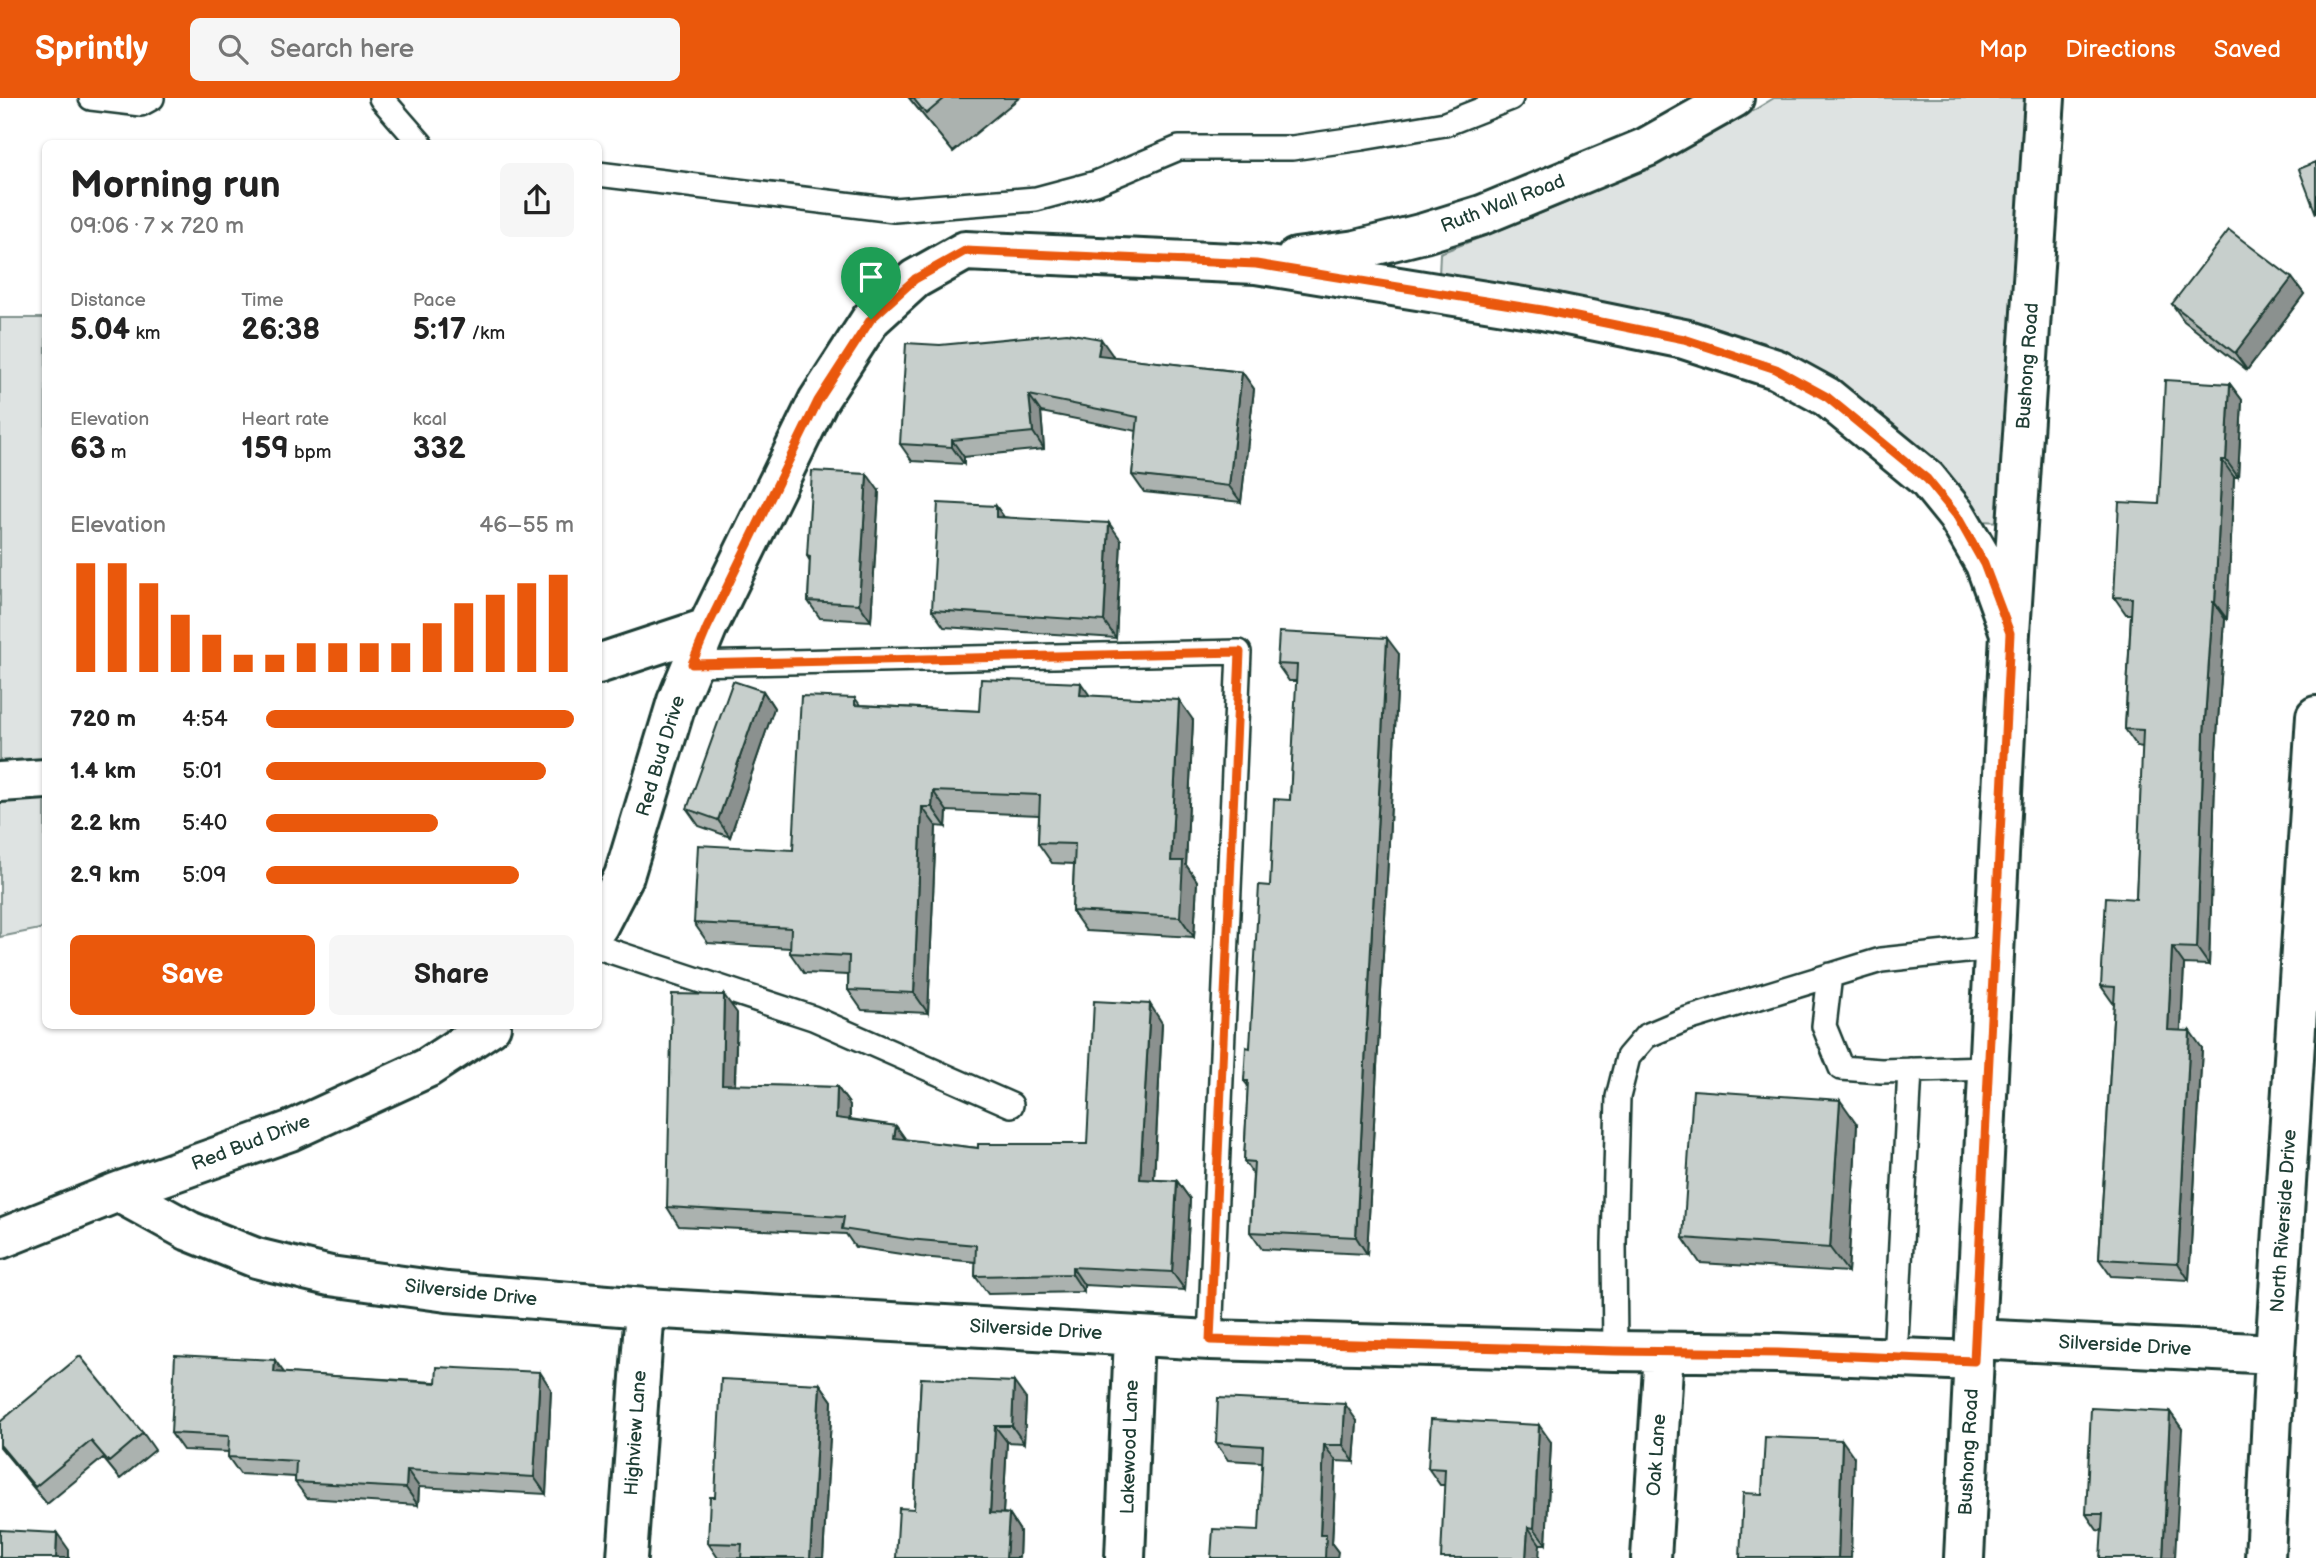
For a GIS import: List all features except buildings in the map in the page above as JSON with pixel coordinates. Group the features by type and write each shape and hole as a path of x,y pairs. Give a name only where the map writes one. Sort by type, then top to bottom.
{"street":[{"name":"Ruth Wall Road","path":"1256,264 1356,250 1482,215 1647,147 1734,98"},
{"name":"Bushong Road","path":"1964,1558 2010,633 2045,98"},
{"name":"Bushong Road","path":"965,251 1256,264 1542,310 1633,328 1684,339 1776,369 1827,397 1927,479 1957,516 1984,564 2010,633"},
{"name":"Red Bud Drive","path":"602,918 624,876 677,701 707,628 818,401 871,319 915,279 965,251"},
{"path":"602,663 707,628"},
{"name":"North Riverside Drive","path":"2265,1558 2275,1354 2316,716"},
{"path":"0,782 42,779"},
{"name":"Red Bud Drive","path":"0,1239 118,1192 290,1131 427,1068 486,1029"},
{"name":"Silverside Drive","path":"118,1192 189,1231 256,1258 330,1276 447,1292 645,1308 1210,1340 1778,1353 1895,1359 1975,1350 2275,1354"},
{"name":"Highview Lane","path":"627,1558 645,1308"},
{"name":"Lakewood Lane","path":"1125,1558 1134,1336"},
{"name":"Oak Lane","path":"1651,1558 1664,1352"}],"lane":[{"path":"91,98 141,104 152,98"},
{"path":"381,98 418,140"},
{"path":"602,174 894,210 1036,199 1096,183 1179,148 1292,148 1362,138 1445,124 1511,98"},
{"path":"692,664 1240,652 1210,1340"},
{"path":"602,948 813,1018 1012,1105"},
{"path":"1615,1351 1614,1244 1618,1097 1628,1057 1646,1036 1684,1020 1881,960 1994,948"},
{"path":"1830,975 1824,1026 1841,1068 1881,1071 1989,1068"},
{"path":"1895,1359 1910,1070"}],"shaded area":[{"path":"1774,98 2025,98 2002,522 1980,521 1926,457 1825,372 1722,331 1439,276 1440,253 1569,202 1653,164 1735,122"},
{"path":"0,318 42,318 42,929 0,937"}],"route":[{"path":"965,251 1256,264 1542,310 1684,339 1776,369 1827,397 1927,479 1957,516 1984,564 2010,633 1974,1361 1778,1353 1210,1340 1240,652 692,664 818,401 871,319 915,279 965,251"}]}
